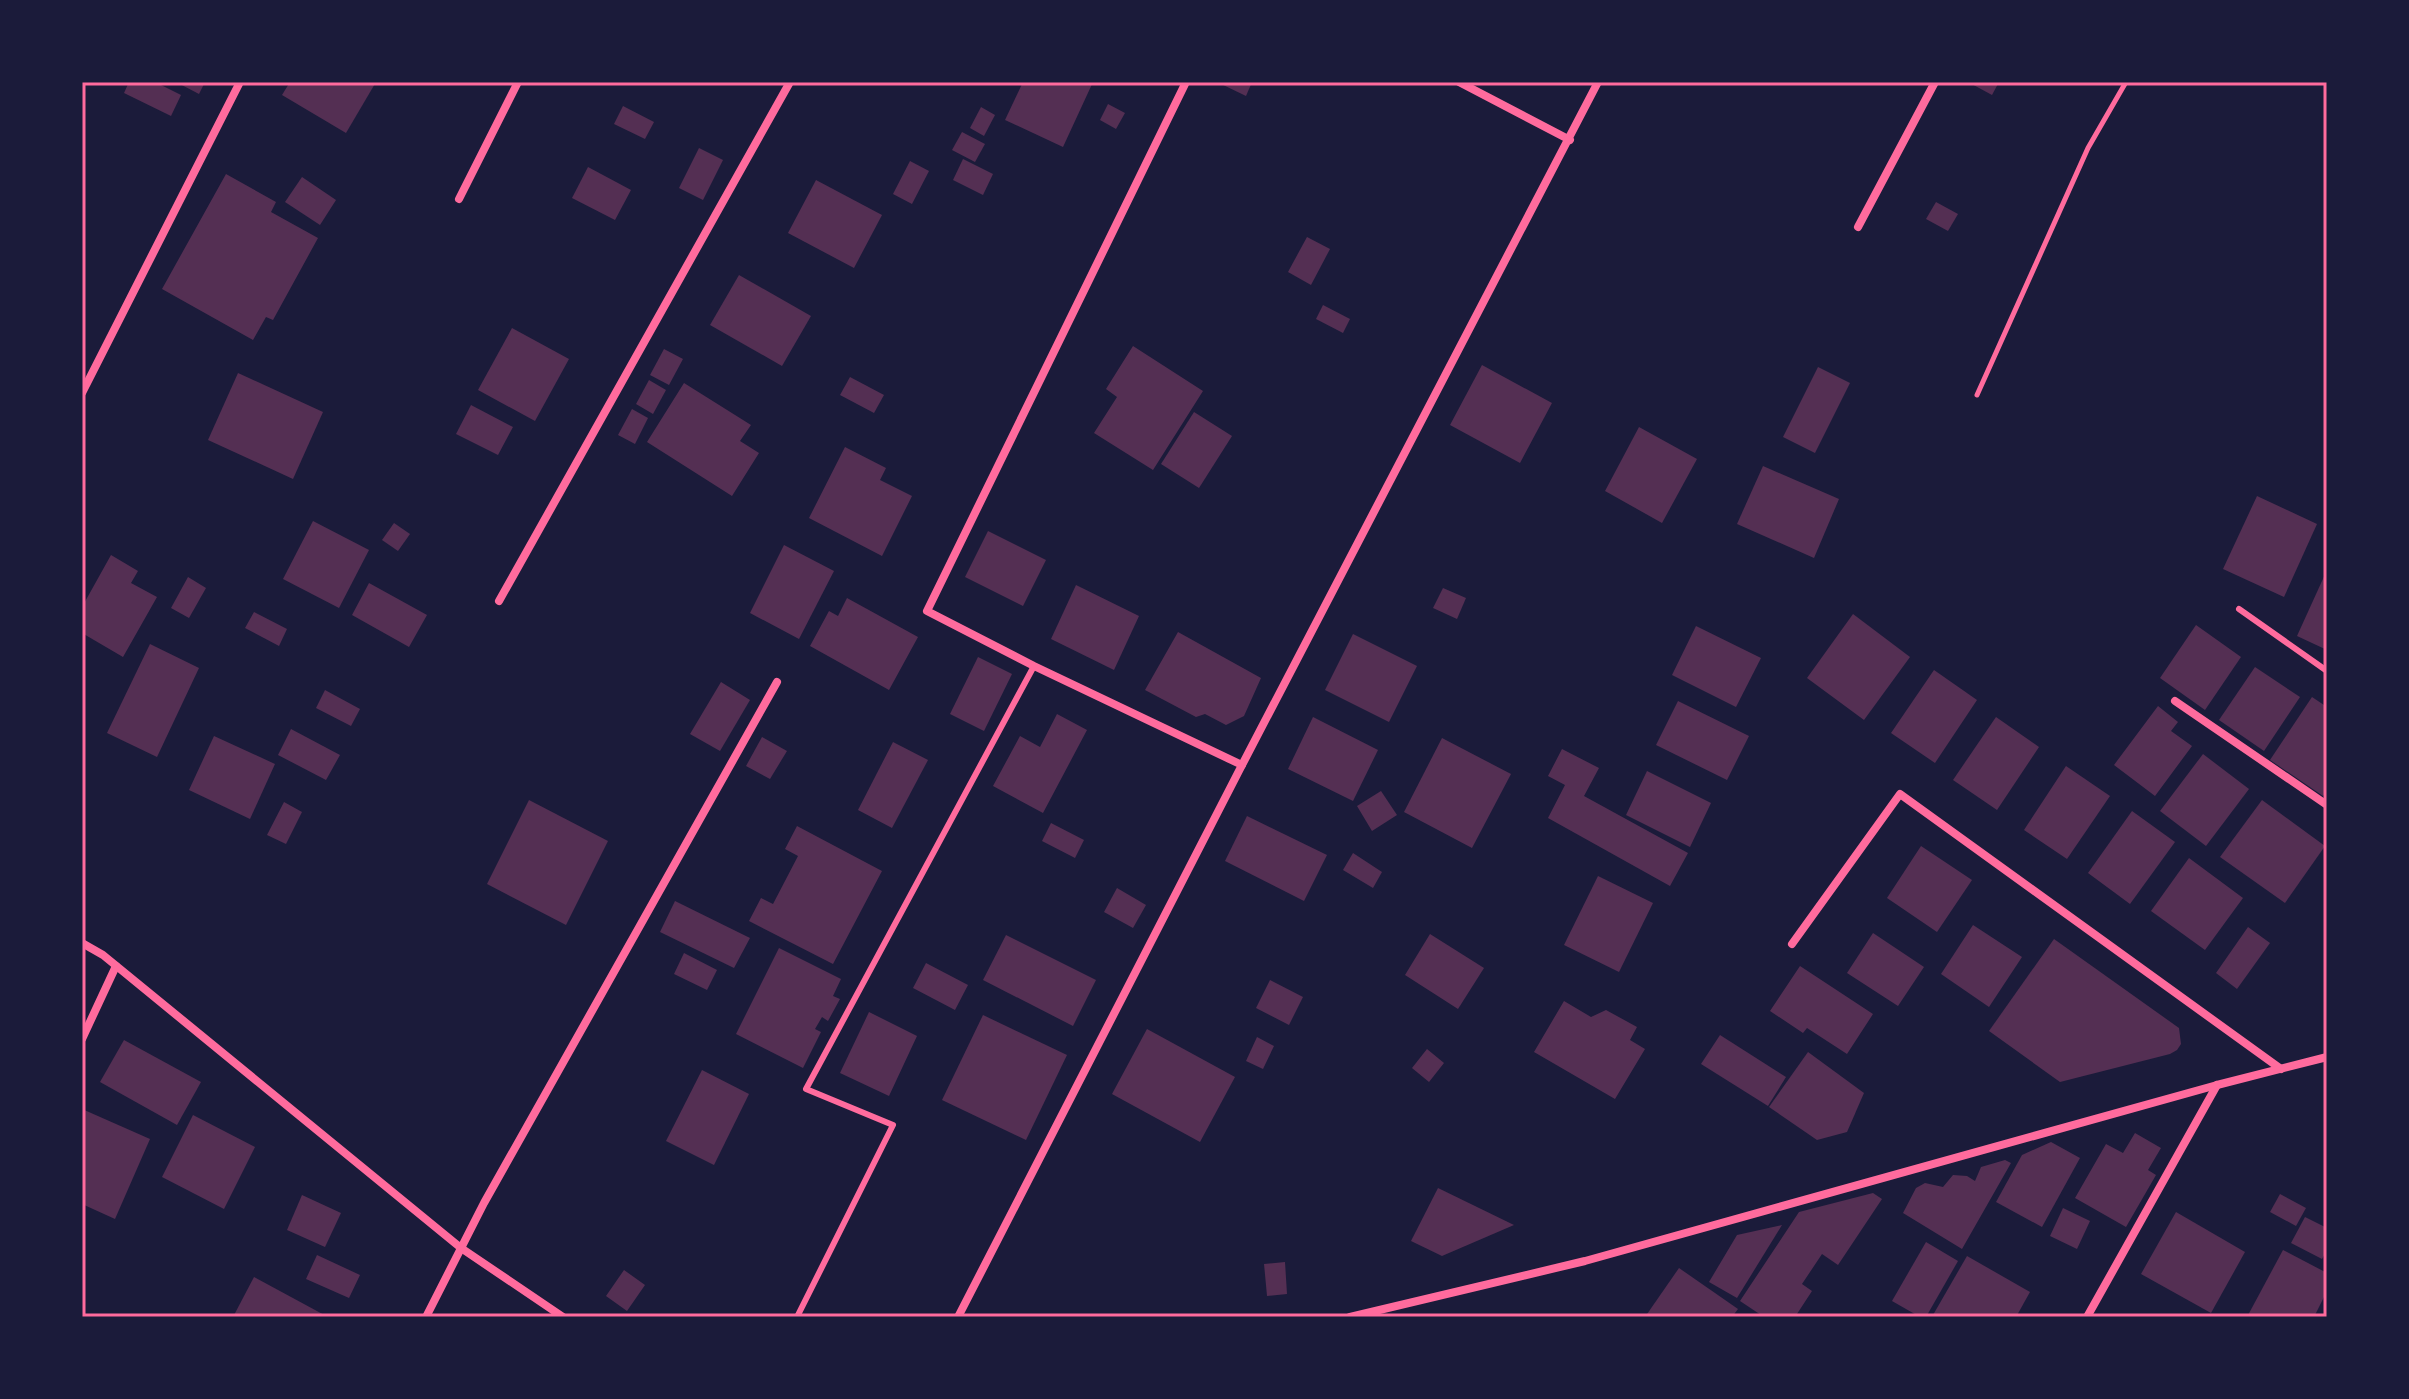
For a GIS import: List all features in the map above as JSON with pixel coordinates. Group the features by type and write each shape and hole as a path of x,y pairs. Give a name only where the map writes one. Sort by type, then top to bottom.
{"street":[{"path":"82,393 240,82"},
{"path":"459,199 518,82"},
{"path":"499,601 790,82"},
{"path":"1186,82 927,611 1034,666 1242,765"},
{"path":"1459,82 1570,140"},
{"path":"958,1317 1598,82"},
{"path":"1858,227 1935,82"},
{"path":"426,1317 461,1248 777,682"},
{"path":"2175,701 2327,805"},
{"path":"1792,944 1900,794 2281,1069"},
{"path":"82,943 116,966 461,1248 563,1317"},
{"path":"82,1039 116,966"},
{"path":"1350,1317 1585,1261 2327,1057"},
{"path":"2087,1317 2217,1085"}],"lane":[{"path":"2239,609 2327,671"},
{"path":"797,1317 893,1125 806,1089 1034,666"}],"path":[{"path":"1977,395 2088,148 2126,82"}],"building":[{"path":"129,82 155,82 181,95 171,116 124,93"},
{"path":"176,82 205,82 199,94"},
{"path":"290,82 376,82 346,133 282,95"},
{"path":"1023,82 1093,82 1063,147 1005,120"},
{"path":"1217,82 1252,82 1246,96"},
{"path":"1968,82 1999,82 1992,95"},
{"path":"1108,104 1125,113 1116,129 1100,120"},
{"path":"623,106 654,122 645,139 614,124"},
{"path":"981,107 995,115 984,136 970,128"},
{"path":"962,132 985,144 975,162 952,150"},
{"path":"699,148 723,160 703,200 679,188"},
{"path":"963,159 993,174 983,195 953,180"},
{"path":"910,161 929,171 912,204 893,194"},
{"path":"588,167 631,190 615,220 572,198"},
{"path":"226,174 276,202 271,212 318,238 273,320 266,317 253,340 162,289"},
{"path":"302,177 336,200 320,225 285,202"},
{"path":"816,180 882,215 854,268 788,233"},
{"path":"1936,202 1958,214 1948,231 1926,219"},
{"path":"1307,237 1330,249 1311,285 1288,272"},
{"path":"739,275 811,316 782,366 710,325"},
{"path":"1323,305 1350,319 1343,333 1316,319"},
{"path":"512,328 569,359 535,421 478,390"},
{"path":"1133,346 1203,391 1153,470 1094,433 1117,397 1106,389"},
{"path":"664,349 683,359 669,385 650,375"},
{"path":"1482,365 1552,403 1520,463 1450,425"},
{"path":"1818,367 1850,383 1815,453 1783,437"},
{"path":"238,373 323,412 293,479 208,440"},
{"path":"850,377 884,395 874,413 840,395"},
{"path":"649,380 666,390 653,414 636,404"},
{"path":"684,383 751,425 740,441 759,453 732,496 647,442"},
{"path":"471,405 513,427 498,455 456,434"},
{"path":"632,409 648,418 635,444 618,435"},
{"path":"1194,412 1232,436 1199,488 1161,464"},
{"path":"1639,427 1697,459 1662,523 1605,491"},
{"path":"845,447 886,468 880,480 912,496 882,556 809,518"},
{"path":"1763,466 1839,499 1814,558 1737,524"},
{"path":"2257,496 2317,524 2284,597 2223,569"},
{"path":"313,521 369,550 339,608 283,579"},
{"path":"394,523 410,534 398,551 382,540"},
{"path":"988,531 1046,560 1023,606 965,577"},
{"path":"784,545 834,571 799,639 750,613"},
{"path":"111,555 138,571 131,583 157,597 123,657 82,633 82,607"},
{"path":"2327,570 2327,650 2297,636"},
{"path":"188,577 206,588 189,618 171,608"},
{"path":"369,583 427,615 409,647 352,615"},
{"path":"1076,585 1139,616 1114,670 1051,639"},
{"path":"1443,588 1466,598 1457,619 1433,608"},
{"path":"847,598 918,637 889,690 810,646 829,611 838,616"},
{"path":"254,612 287,629 279,646 245,628"},
{"path":"1853,614 1910,657 1864,720 1807,678"},
{"path":"2196,625 2241,657 2205,710 2160,678"},
{"path":"1696,626 1761,658 1736,707 1672,675"},
{"path":"1178,632 1261,678 1244,716 1226,725 1205,714 1196,717 1145,690"},
{"path":"1353,634 1417,666 1389,722 1325,690"},
{"path":"150,644 199,668 157,757 107,733"},
{"path":"978,657 1012,674 984,731 950,714"},
{"path":"2255,667 2300,697 2264,751 2219,720"},
{"path":"1934,670 1977,700 1935,763 1891,733"},
{"path":"721,682 750,700 720,751 690,734"},
{"path":"325,690 360,709 351,726 316,708"},
{"path":"2312,697 2327,707 2327,790 2323,796 2270,760"},
{"path":"1678,701 1749,736 1727,780 1656,745"},
{"path":"2158,706 2178,722 2171,731 2192,746 2155,796 2114,765"},
{"path":"1057,714 1087,730 1043,813 993,786 1020,736 1040,747"},
{"path":"1313,717 1378,750 1353,801 1288,769"},
{"path":"1996,717 2039,747 1997,810 1953,780"},
{"path":"291,729 340,755 326,780 278,755"},
{"path":"214,736 275,764 250,819 189,790"},
{"path":"762,737 787,751 770,779 746,766"},
{"path":"1442,738 1511,774 1472,848 1404,812"},
{"path":"893,742 928,760 892,828 858,810"},
{"path":"1562,749 1599,768 1584,796 1688,853 1670,886 1548,818 1565,785 1548,776"},
{"path":"2203,754 2249,789 2206,846 2160,811"},
{"path":"2066,766 2110,796 2067,859 2024,830"},
{"path":"1647,771 1711,803 1690,847 1626,815"},
{"path":"1381,791 1397,815 1372,831 1357,806"},
{"path":"529,800 608,841 566,925 487,884"},
{"path":"2262,800 2325,846 2285,903 2220,857"},
{"path":"284,802 302,812 286,844 267,835"},
{"path":"2132,811 2175,842 2130,904 2088,873"},
{"path":"1247,816 1327,855 1304,901 1225,861"},
{"path":"1051,823 1084,840 1075,858 1042,841"},
{"path":"797,826 882,871 833,964 749,921 761,898 773,904 798,856 785,849"},
{"path":"1921,846 1972,880 1937,932 1887,898"},
{"path":"1353,853 1382,872 1373,888 1343,870"},
{"path":"2189,858 2243,898 2205,950 2151,911"},
{"path":"1598,876 1653,903 1619,972 1564,945"},
{"path":"1117,888 1146,905 1133,928 1104,912"},
{"path":"675,901 750,938 734,968 660,932"},
{"path":"1973,925 2022,957 1989,1007 1941,974"},
{"path":"2248,927 2270,943 2237,989 2216,973"},
{"path":"1873,933 1924,967 1898,1006 1847,973"},
{"path":"1430,934 1484,968 1458,1009 1405,975"},
{"path":"1006,935 1096,980 1073,1026 983,980"},
{"path":"2054,939 2179,1028 2181,1044 2177,1050 2060,1082 1989,1031"},
{"path":"779,948 841,979 833,996 840,999 828,1021 822,1017 815,1029 821,1032 803,1068 736,1034"},
{"path":"684,953 717,970 707,990 674,974"},
{"path":"926,963 968,985 955,1010 913,988"},
{"path":"1800,966 1873,1014 1847,1054 1807,1028 1803,1033 1770,1011"},
{"path":"1270,980 1303,997 1289,1025 1256,1008"},
{"path":"1564,1001 1591,1017 1606,1010 1637,1027 1630,1040 1645,1049 1615,1099 1534,1052"},
{"path":"869,1012 917,1036 889,1096 840,1073"},
{"path":"983,1015 1067,1055 1026,1140 942,1100"},
{"path":"1147,1029 1235,1077 1200,1142 1112,1094"},
{"path":"1720,1035 1786,1077 1768,1106 1701,1064"},
{"path":"1257,1037 1274,1046 1263,1069 1246,1061"},
{"path":"124,1040 201,1082 177,1125 100,1082"},
{"path":"1427,1049 1444,1063 1429,1082 1412,1068"},
{"path":"1808,1052 1864,1093 1847,1132 1817,1140 1769,1107"},
{"path":"702,1070 749,1094 714,1165 666,1141"},
{"path":"82,1109 150,1139 115,1219 82,1204"},
{"path":"193,1115 255,1147 224,1209 162,1177"},
{"path":"2135,1133 2161,1148 2148,1170 2156,1175 2126,1227 2075,1198 2106,1144 2123,1153"},
{"path":"2051,1142 2080,1158 2042,1227 1996,1202 2022,1155"},
{"path":"2005,1160 2011,1163 1962,1249 1903,1213 1916,1188 1925,1183 1943,1187 1953,1175 1967,1176 1975,1181 1981,1167"},
{"path":"1438,1188 1514,1225 1442,1256 1411,1241"},
{"path":"1873,1193 1882,1199 1838,1265 1822,1254 1802,1284 1812,1291 1795,1317 1764,1317 1740,1301 1799,1212"},
{"path":"2280,1194 2306,1208 2296,1226 2270,1212"},
{"path":"302,1195 341,1213 325,1247 287,1230"},
{"path":"2063,1208 2090,1221 2077,1249 2050,1236"},
{"path":"2176,1212 2245,1252 2211,1313 2141,1274"},
{"path":"2305,1217 2327,1228 2327,1250 2322,1259 2291,1243"},
{"path":"1782,1225 1737,1298 1709,1282 1737,1235"},
{"path":"1926,1242 1958,1261 1926,1317 1920,1317 1892,1301"},
{"path":"2283,1250 2327,1273 2327,1291 2314,1317 2247,1317"},
{"path":"317,1255 360,1275 349,1298 306,1279"},
{"path":"1967,1256 2030,1292 2016,1317 1933,1315"},
{"path":"1285,1262 1287,1294 1267,1296 1264,1264"},
{"path":"1679,1268 1738,1309 1732,1317 1645,1317"},
{"path":"624,1270 645,1285 627,1311 606,1296"},
{"path":"254,1277 328,1317 233,1317"}]}
